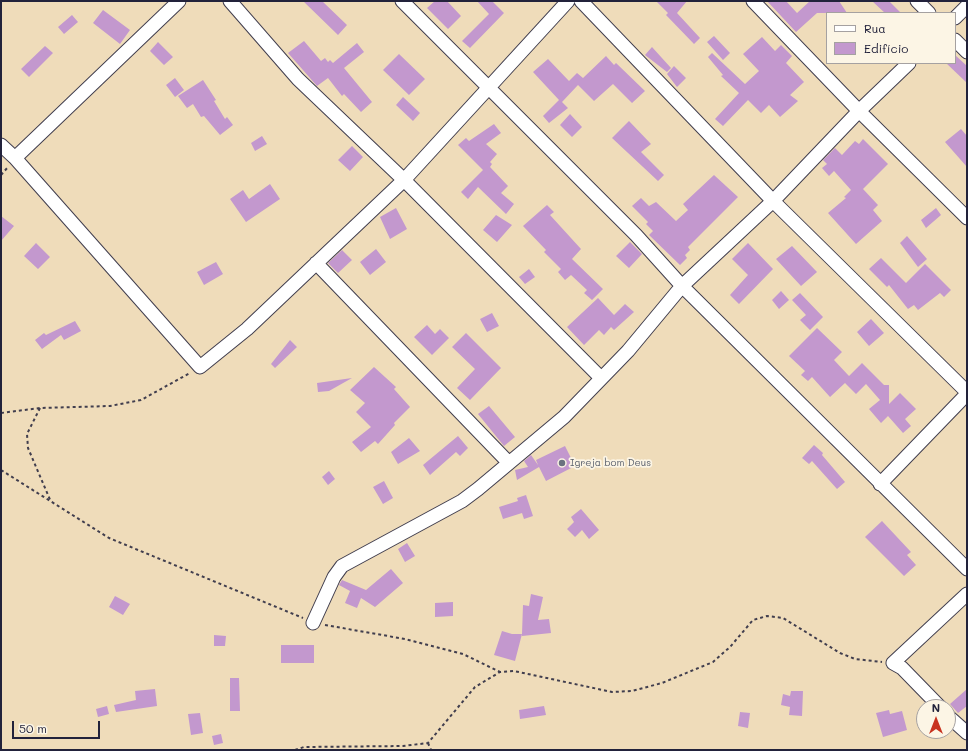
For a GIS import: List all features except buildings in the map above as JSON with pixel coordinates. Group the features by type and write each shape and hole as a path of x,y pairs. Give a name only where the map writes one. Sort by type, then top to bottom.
{"street":[{"path":"15,158 178,1"},
{"path":"230,1 298,79 404,180 601,378"},
{"path":"402,1 636,235 682,286 967,569"},
{"path":"1,145 15,158 200,367 247,329 404,180 568,1"},
{"path":"581,1 773,201 967,393 880,484"},
{"path":"752,1 859,111 967,218"},
{"path":"917,1 928,12"},
{"path":"956,17 967,6"},
{"path":"956,41 967,52"},
{"path":"314,623 334,577 342,566 478,490 509,462 564,417 628,351 682,286 773,201 859,111 908,64"},
{"path":"316,263 509,462"},
{"path":"932,699 902,668 893,663 967,594"},
{"path":"956,723 967,733"}],"path":[{"path":"1,413 40,408 110,406 141,400 200,367"},
{"path":"40,408 27,434 28,448 51,503"},
{"path":"1,470 51,503 109,538 314,623 405,639 462,654 500,672"},
{"path":"295,750 304,747 403,746 428,743 475,688 500,672 514,671 612,692 632,691 662,683 713,662 730,647 753,620 767,616 783,618 840,653 855,659 893,663"},
{"path":"428,743 431,750"}],"place":[{"name":"Igreja bom Deus","path":"562,463"}]}
